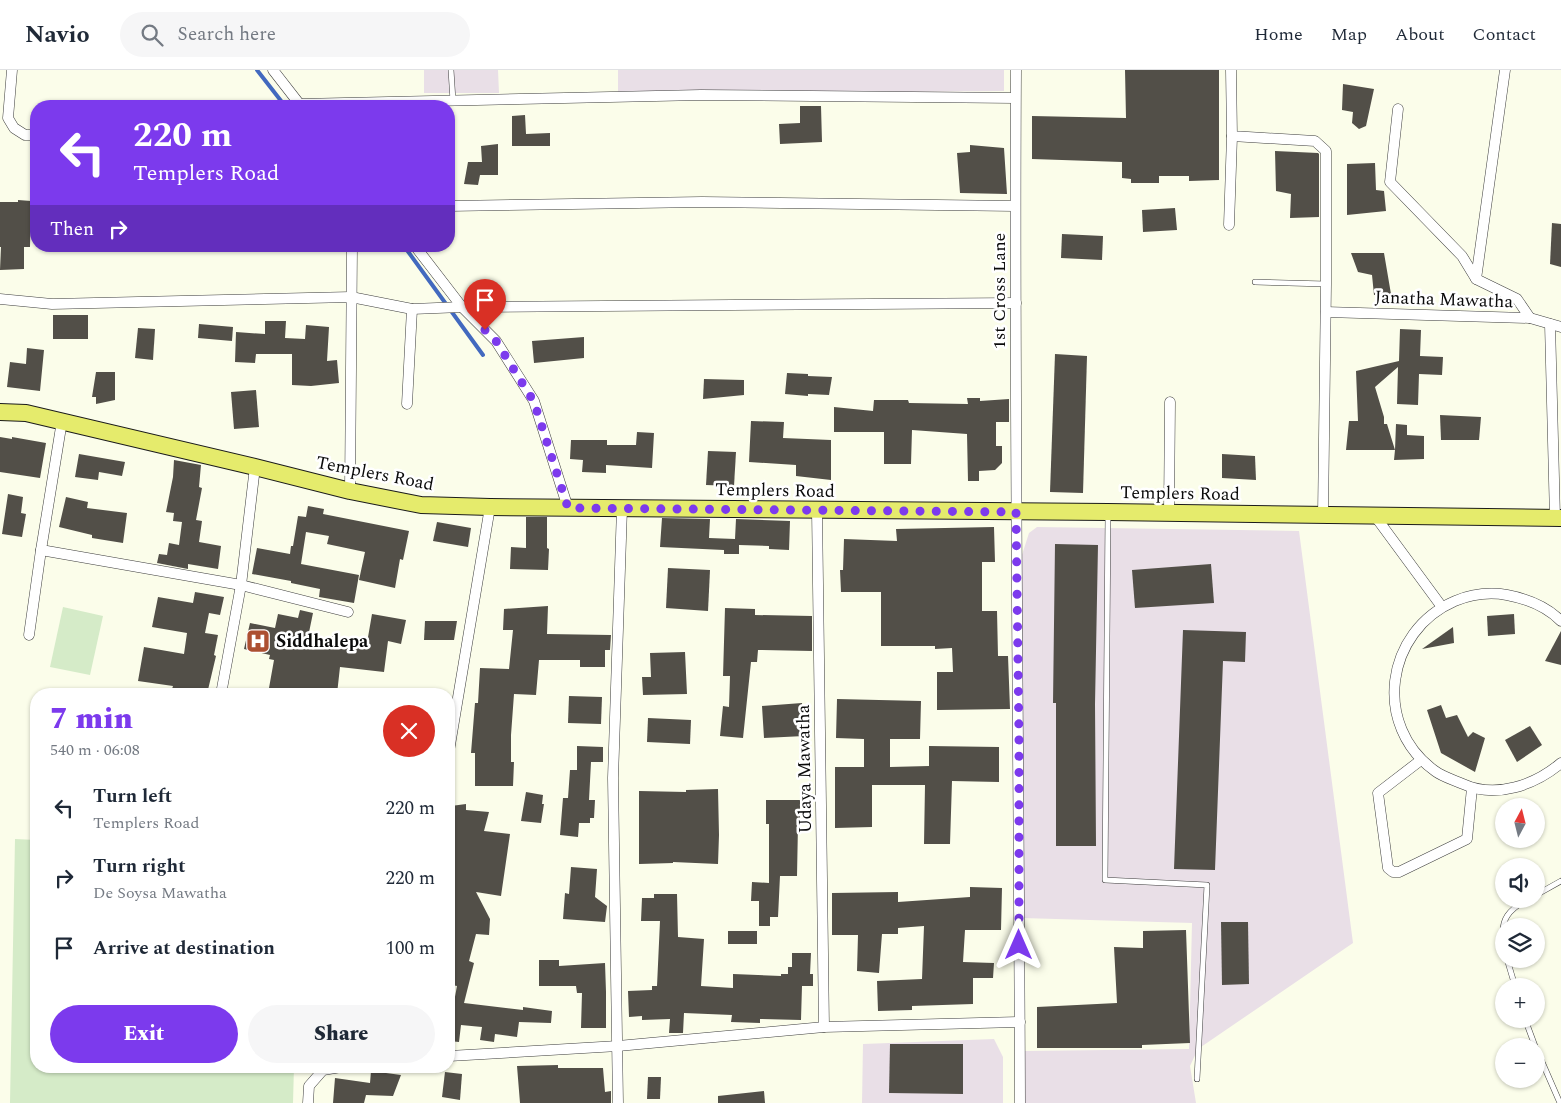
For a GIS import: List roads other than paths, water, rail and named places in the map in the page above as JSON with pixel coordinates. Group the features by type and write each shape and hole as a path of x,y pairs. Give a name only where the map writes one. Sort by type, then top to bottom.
{"main road":[{"name":"Templers Road","path":"0,412 26,413 350,491 420,505 1558,518"}],"street":[{"path":"12,70 8,118 14,128 30,134"},
{"path":"273,70 297,100"},
{"name":"1st Cross Lane","path":"1016,70 1016,512 1020,1103"},
{"path":"1229,225 1232,136 1231,70"},
{"path":"1476,280 1505,70"},
{"path":"455,101 701,96 1016,98"},
{"path":"1398,109 1390,182 1462,256 1476,280 1517,299 1530,318"},
{"path":"1232,136 1316,142 1326,151 1323,516"},
{"path":"455,206 702,202 1015,206"},
{"path":"350,491 352,252"},
{"path":"419,252 458,308 496,341 534,402 568,508"},
{"path":"0,299 52,304 351,296 412,309 1016,303"},
{"path":"408,404 412,309"},
{"name":"Janatha Mawatha","path":"1326,312 1530,318 1561,327"},
{"path":"1550,324 1557,421 1558,518"},
{"path":"1169,513 1170,402"},
{"path":"29,635 62,421"},
{"path":"222,688 241,585 255,467"},
{"path":"455,715 490,507"},
{"path":"618,1103 613,778 622,508"},
{"name":"Udaya Mawatha","path":"818,510 824,1028"},
{"path":"1375,516 1442,607"},
{"path":"41,550 241,585 348,612"},
{"path":"1561,621 1551,611 1525,598 1497,593 1468,596 1442,607 1422,622 1407,643 1397,666 1394,691 1397,716 1406,740 1422,760 1436,773 1472,788 1498,790 1524,786 1548,774 1561,763"},
{"path":"1422,760 1378,793 1388,868 1393,872 1399,872 1467,840 1472,788"},
{"path":"455,1056 618,1046 824,1028 1020,1022"},
{"path":"308,1103 309,1086 320,1073"}],"lane":[{"path":"451,70 452,100"},
{"path":"1255,282 1326,284"},
{"path":"1108,512 1105,880 1207,885 1198,1079"},
{"path":"1545,889 1561,881"},
{"path":"1506,918 1514,908"},
{"path":"1545,1068 1560,1103"}],"waterway":[{"path":"257,70 280,100"},
{"path":"408,252 483,355"}],"place":[{"name":"Siddhalepa","path":"258,641"}]}
